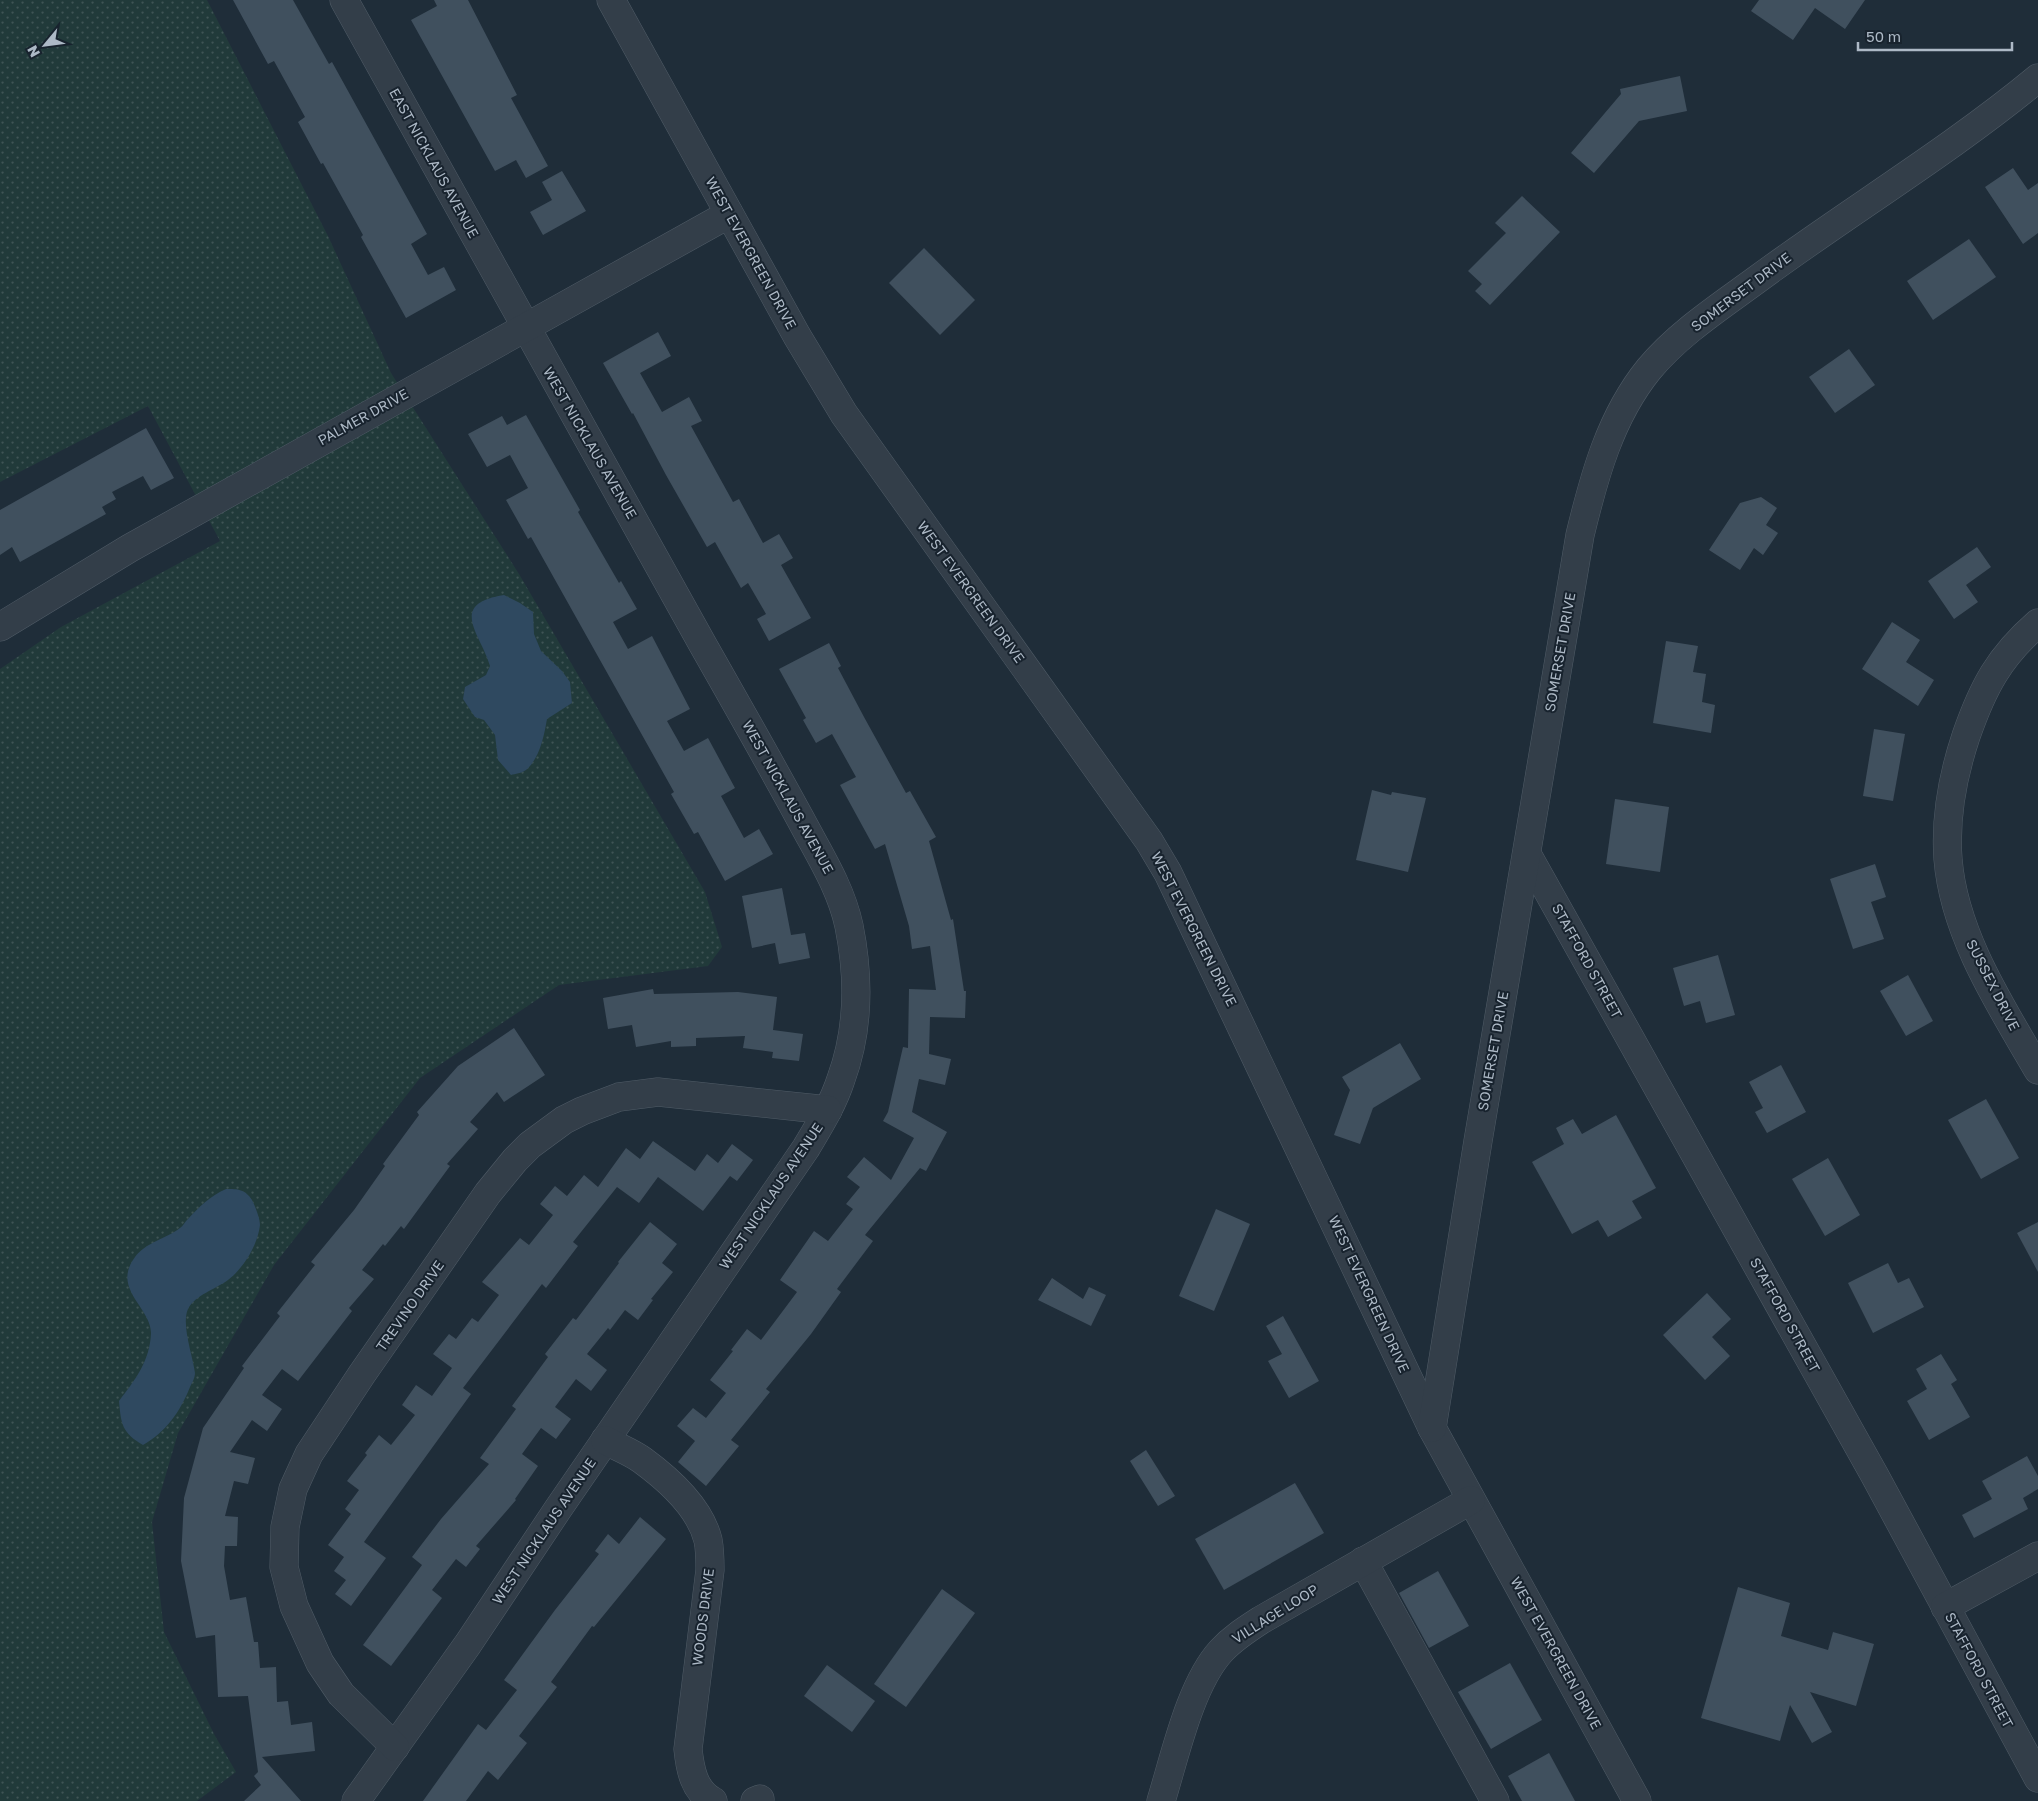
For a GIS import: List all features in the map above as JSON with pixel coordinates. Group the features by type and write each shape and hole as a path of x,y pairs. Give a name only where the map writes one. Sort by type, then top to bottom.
{"street":[{"name":"EAST NICKLAUS AVENUE","path":"344,0 524,326"},
{"name":"WEST EVERGREEN DRIVE","path":"611,0 797,336 844,414 1149,840 1168,873 1432,1428 1637,1801"},
{"name":"SOMERSET DRIVE","path":"1432,1428 1478,1141 1580,535 1600,461 1620,414 1633,392 1665,351 1705,318 1792,254 1960,137 2038,78"},
{"name":"PALMER DRIVE","path":"0,627 130,548 524,326 729,214"},
{"name":"WEST NICKLAUS AVENUE","path":"356,1801 468,1644 605,1440 806,1148 828,1110 842,1079 852,1040 856,1001 855,962 850,930 835,883 524,326"},
{"name":"SUSSEX DRIVE","path":"2038,623 2006,654 1994,672 1975,710 1962,750 1952,792 1947,837 1952,883 1965,928 1982,971 2038,1070"},
{"name":"STAFFORD STREET","path":"1526,854 1875,1476 2038,1778"},
{"name":"TREVINO DRIVE","path":"395,1747 340,1694 320,1663 294,1606 284,1567 285,1527 293,1489 309,1454 362,1374 499,1180 530,1145 564,1120 582,1110 619,1097 658,1092 828,1110"},
{"name":"WOODS DRIVE","path":"605,1440 642,1460 666,1481 695,1513 708,1538 710,1570 688,1749 689,1765 695,1783 707,1798 713,1801"},
{"name":"VILLAGE LOOP","path":"1161,1801 1194,1697 1210,1666 1232,1640 1261,1620 1471,1500"},
{"path":"1946,1607 2038,1556"},
{"path":"1363,1561 1495,1801"}],"green space":[{"path":"0,0 207,0 328,236 391,373 519,574 705,892 722,947 708,966 559,985 420,1078 274,1265 178,1433 152,1522 164,1632 214,1734 236,1772 197,1801 0,1801 0,669 61,627 220,541 148,406 0,482"}],"water":[{"path":"504,595 533,612 534,634 541,651 562,671 570,682 572,703 547,719 543,739 531,765 521,773 511,775 498,760 495,735 484,720 475,717 463,699 465,687 486,675 490,666 475,632 472,613 477,605 487,599"},
{"path":"226,1189 241,1190 252,1200 260,1222 259,1232 245,1262 234,1275 201,1296 188,1309 186,1323 195,1373 194,1379 177,1413 159,1434 143,1445 136,1441 124,1427 119,1401 141,1370 148,1352 151,1333 145,1315 130,1288 127,1279 129,1268 140,1252 150,1244 180,1228 205,1202"}],"building":[{"path":"233,0 293,0 329,64 332,62 427,234 411,244 428,275 444,267 456,290 406,318 361,237 363,235 298,122 305,117 274,61 268,64"},
{"path":"434,0 468,0 517,95 511,98 548,166 526,178 516,160 495,171 411,20 437,6"},
{"path":"1759,0 1865,0 1845,29 1815,8 1793,40 1751,11"},
{"path":"1680,76 1687,111 1639,121 1594,173 1571,153 1621,94 1620,89"},
{"path":"2013,168 2028,190 2038,183 2038,233 2023,244 1985,187"},
{"path":"562,171 586,211 543,235 530,212 552,200 542,182"},
{"path":"1522,196 1560,232 1490,305 1475,291 1482,284 1468,271 1506,233 1495,223"},
{"path":"1969,239 1996,277 1933,320 1907,281"},
{"path":"924,248 975,300 940,335 889,283"},
{"path":"658,332 671,356 640,373 662,412 689,397 702,421 691,426 733,502 739,499 763,543 779,534 793,558 781,565 811,618 769,641 757,619 766,614 748,583 741,588 715,542 707,547 633,413 603,363"},
{"path":"1849,349 1875,385 1835,413 1809,377"},
{"path":"526,415 580,510 578,512 619,583 621,581 637,609 613,622 628,649 652,636 690,709 667,721 684,751 708,738 735,788 721,796 744,838 759,829 773,854 725,881 698,832 694,834 671,794 674,792 531,537 528,539 506,500 528,488 510,455 487,467 468,434 502,416 507,425"},
{"path":"146,428 174,478 151,490 143,476 112,492 116,499 102,507 106,514 20,562 12,547 0,555 0,510"},
{"path":"1761,497 1777,508 1766,525 1778,533 1763,555 1754,548 1740,570 1709,550 1740,503"},
{"path":"1977,547 1991,567 1966,585 1978,602 1954,619 1928,581"},
{"path":"1892,622 1920,640 1906,662 1934,680 1918,706 1862,669"},
{"path":"1666,641 1698,646 1693,672 1706,674 1702,702 1715,705 1711,733 1653,723"},
{"path":"829,643 841,666 838,668 864,717 906,793 910,791 936,837 929,841 951,920 953,919 964,991 966,991 965,1018 930,1017 929,1054 951,1059 945,1085 919,1079 912,1112 947,1132 926,1171 920,1168 865,1235 873,1241 837,1289 841,1292 811,1334 766,1389 770,1392 731,1440 739,1446 706,1486 678,1462 695,1441 677,1426 693,1408 706,1418 726,1393 710,1380 733,1351 731,1350 747,1329 761,1340 797,1292 780,1280 814,1231 828,1241 853,1209 846,1204 860,1187 847,1177 864,1157 891,1180 914,1138 883,1121 888,1112 903,1047 908,1048 909,989 936,990 930,946 912,949 909,926 885,844 875,849 840,785 856,777 832,734 816,743 803,720 806,718 779,669"},
{"path":"1874,729 1905,734 1893,801 1863,796"},
{"path":"1372,790 1391,795 1392,792 1426,798 1408,872 1356,860"},
{"path":"1615,799 1669,807 1660,872 1606,864"},
{"path":"1875,864 1886,897 1871,902 1884,939 1853,949 1830,879"},
{"path":"782,888 791,935 805,933 810,958 779,964 775,943 752,948 742,896"},
{"path":"1718,955 1735,1015 1706,1023 1700,1001 1684,1006 1673,968"},
{"path":"1908,975 1933,1021 1906,1036 1880,991"},
{"path":"653,989 654,994 738,992 777,997 773,1030 803,1034 799,1061 772,1058 773,1052 743,1048 745,1036 696,1038 696,1046 671,1047 671,1041 636,1047 632,1025 608,1029 603,998"},
{"path":"514,1028 545,1075 504,1102 497,1092 470,1122 478,1129 447,1164 450,1166 404,1229 401,1226 385,1246 383,1244 362,1270 374,1279 349,1308 352,1311 298,1381 282,1369 262,1395 282,1409 267,1431 252,1420 230,1452 255,1458 248,1484 234,1481 225,1516 238,1517 237,1546 225,1546 224,1566 230,1600 246,1597 254,1642 258,1642 260,1668 276,1667 277,1702 288,1701 291,1725 312,1722 315,1751 262,1757 301,1801 244,1801 261,1785 254,1776 258,1772 248,1696 218,1697 215,1635 196,1638 181,1561 184,1498 203,1428 244,1368 242,1366 280,1316 277,1313 315,1265 311,1262 354,1210 385,1166 383,1164 419,1115 417,1112 458,1066"},
{"path":"1400,1043 1421,1079 1373,1108 1360,1144 1334,1135 1350,1090 1342,1077"},
{"path":"1781,1065 1806,1112 1767,1133 1755,1112 1763,1108 1749,1082"},
{"path":"1986,1099 2019,1158 1981,1179 1948,1120"},
{"path":"1616,1115 1656,1188 1632,1201 1642,1218 1608,1237 1598,1220 1572,1234 1532,1162 1564,1144 1556,1128 1573,1119 1582,1134"},
{"path":"653,1141 695,1171 707,1154 718,1163 732,1144 753,1160 737,1181 730,1176 703,1211 658,1177 639,1203 617,1187 573,1242 578,1246 546,1288 542,1284 463,1388 471,1394 364,1542 386,1558 351,1606 335,1594 346,1580 334,1571 344,1557 328,1545 351,1514 345,1509 359,1490 347,1481 367,1455 365,1453 379,1435 391,1445 415,1415 402,1405 416,1385 432,1396 452,1368 433,1354 449,1334 456,1339 472,1318 478,1322 499,1295 482,1282 520,1238 529,1245 553,1215 540,1204 555,1186 567,1196 584,1175 598,1187 626,1148 640,1159"},
{"path":"1828,1158 1860,1215 1825,1236 1792,1179"},
{"path":"1216,1209 1250,1224 1214,1311 1179,1296"},
{"path":"650,1222 677,1244 662,1263 673,1272 651,1299 653,1300 638,1320 625,1310 610,1330 608,1328 587,1354 607,1370 591,1391 576,1379 555,1407 571,1419 556,1439 541,1428 522,1454 538,1466 516,1500 476,1546 480,1549 466,1567 456,1559 432,1590 442,1598 391,1666 363,1645 422,1565 412,1557 441,1519 489,1464 480,1458 516,1409 512,1406 548,1357 545,1354 573,1318 576,1320"},
{"path":"2038,1222 2038,1272 2017,1233"},
{"path":"1888,1263 1898,1283 1909,1278 1924,1307 1873,1333 1848,1283"},
{"path":"1052,1278 1083,1299 1089,1287 1106,1295 1091,1326 1038,1300"},
{"path":"1707,1293 1731,1319 1712,1337 1730,1356 1705,1380 1663,1335"},
{"path":"1283,1316 1319,1381 1289,1398 1268,1361 1282,1354 1266,1326"},
{"path":"1941,1354 1957,1380 1951,1384 1970,1417 1929,1440 1907,1401 1927,1389 1916,1369"},
{"path":"1146,1450 1175,1496 1158,1506 1130,1461"},
{"path":"2027,1456 2038,1476 2038,1489 2023,1498 2028,1509 1974,1538 1962,1515 1992,1499 1982,1481"},
{"path":"1295,1483 1324,1533 1224,1590 1195,1539"},
{"path":"640,1517 666,1539 594,1627 592,1626 551,1682 557,1687 519,1736 527,1743 498,1780 488,1771 466,1801 423,1801 478,1724 486,1730 517,1690 504,1680 599,1554 595,1551 608,1534 619,1544"},
{"path":"1438,1571 1469,1626 1429,1648 1399,1593"},
{"path":"1738,1587 1790,1603 1781,1636 1828,1650 1833,1632 1874,1644 1856,1706 1810,1692 1832,1732 1812,1743 1790,1705 1780,1741 1701,1718"},
{"path":"942,1589 975,1613 906,1707 874,1684"},
{"path":"1510,1663 1542,1720 1491,1749 1458,1692"},
{"path":"827,1665 875,1701 852,1732 804,1696"},
{"path":"1549,1753 1575,1801 1522,1801 1508,1776"}]}
